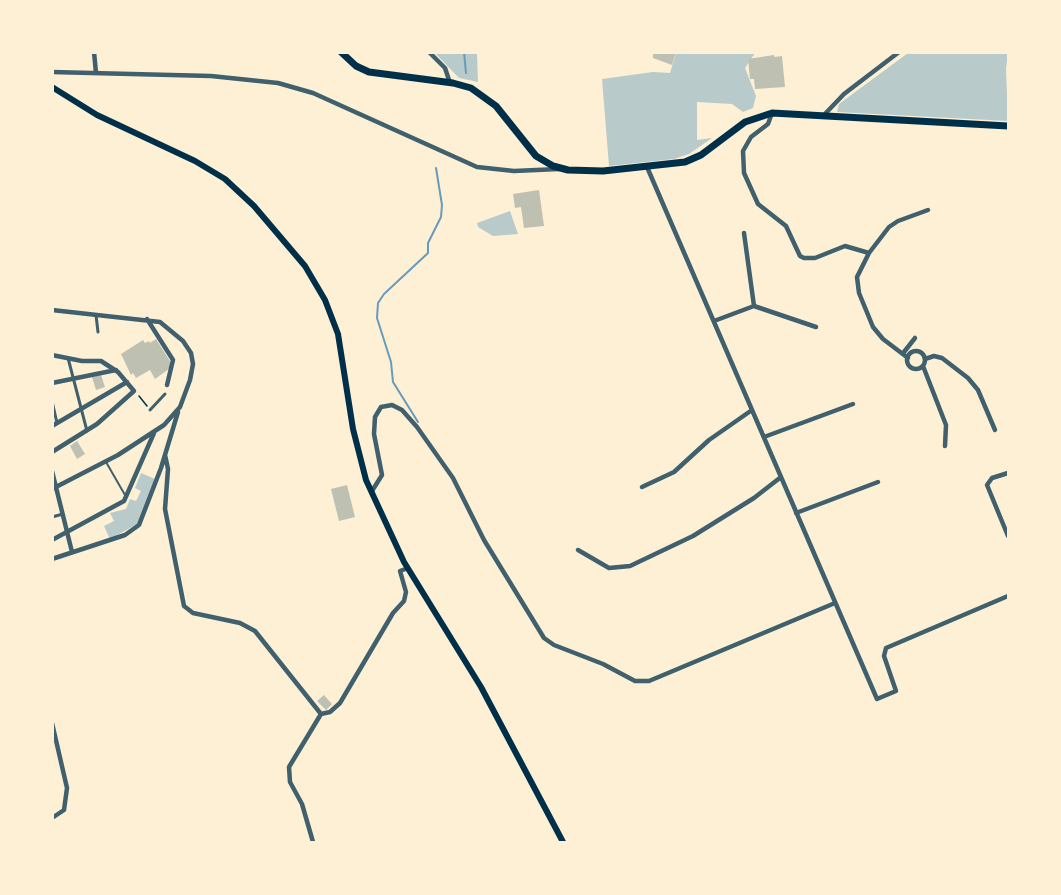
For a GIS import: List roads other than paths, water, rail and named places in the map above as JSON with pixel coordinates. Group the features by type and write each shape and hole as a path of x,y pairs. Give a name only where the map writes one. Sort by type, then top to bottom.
{"main road":[{"path":"341,52 356,66 369,72 471,88 487,98 536,156 560,169 589,172 692,160 745,122 772,113 1008,126"},
{"path":"52,87 97,115 217,173 247,198 289,245 317,287 335,325 343,356 358,454 372,491 408,568 481,687 563,843"}],"street":[{"path":"94,52 96,73"},
{"path":"823,116 844,94 899,52"},
{"path":"429,53 445,68 450,83"},
{"path":"52,72 230,78 283,84 310,92 477,167 514,171 560,169"},
{"path":"772,113 768,124 751,137 743,151 744,172 760,206 786,226 800,255 804,258 815,258 845,246 869,253"},
{"path":"647,167 877,699 896,691 884,656 886,648 1008,596"},
{"path":"923,366 913,369 904,352 886,342 876,331 859,292 857,274 869,253 894,224 928,210"},
{"path":"744,233 754,306"},
{"path":"714,321 754,306 816,327"},
{"path":"52,310 160,322 171,329 191,353 191,377 139,525 127,534 52,558"},
{"path":"96,315 98,332"},
{"path":"147,319 174,363 167,385"},
{"path":"904,352 915,338"},
{"path":"908,357 917,351 925,359"},
{"path":"52,355 101,360 116,370 134,391 87,431 52,452"},
{"path":"925,359 932,356 939,357 968,378 978,390 995,430"},
{"path":"68,358 87,431"},
{"path":"925,359 923,366 946,425 945,446"},
{"path":"52,382 116,370"},
{"path":"52,401 55,424 127,382"},
{"path":"150,410 165,394"},
{"path":"764,437 853,404"},
{"path":"372,491 382,475 375,438 375,417 381,406 392,405 402,410 417,427 450,473 484,540 546,640 638,681 649,681 835,603"},
{"path":"54,488 106,462 154,432 164,425 180,407"},
{"path":"642,487 674,472 709,440 752,410"},
{"path":"52,540 119,505 127,497 154,432"},
{"path":"165,455 168,469 165,509 184,606 195,614 240,623 255,631 321,714"},
{"path":"52,471 54,488 72,552"},
{"path":"1008,473 992,478 987,485 1006,525 1008,536"},
{"path":"578,550 609,568 632,566 693,536 756,497 781,477"},
{"path":"796,513 878,482"},
{"path":"52,517 63,514"},
{"path":"314,843 302,804 290,782 290,767 321,714 330,712 340,703 393,613 404,601 406,592 400,572 408,568"},
{"path":"52,723 67,784 64,810 52,818"}],"lane":[{"path":"106,462 127,497"}],"waterway":[{"path":"464,52 466,73"},
{"path":"418,422 393,382 391,362 377,318 378,303 384,294 428,253 428,243 441,217 442,205 436,168"}]}
